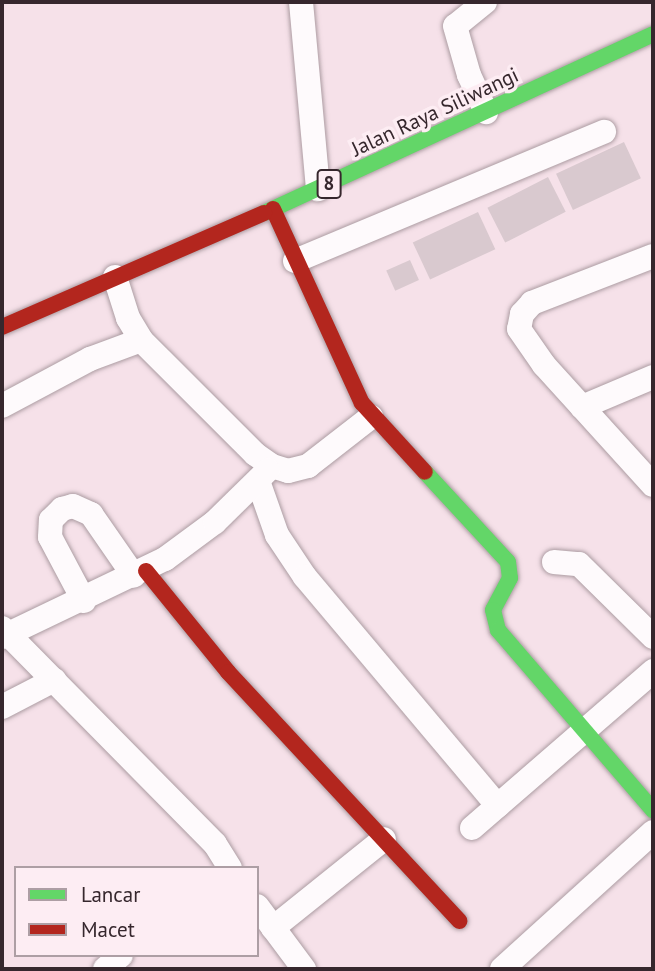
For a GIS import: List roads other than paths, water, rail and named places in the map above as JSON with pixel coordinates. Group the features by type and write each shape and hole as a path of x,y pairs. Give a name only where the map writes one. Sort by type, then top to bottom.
{"main road":[{"name":"Jalan Raya Siliwangi","path":"2,327 318,189 653,34"},
{"path":"273,209 353,388 371,416 508,562 510,578 493,610 494,623 653,810"},
{"path":"140,573 228,673 459,921"}],"street":[{"path":"301,2 318,189"},
{"path":"485,2 455,26 469,75 486,111"},
{"path":"295,261 604,132"},
{"path":"653,256 541,298 522,314 519,329 526,343 653,485"},
{"path":"116,277 128,318 141,340 254,454 265,473 276,535 305,577 498,806"},
{"path":"2,406 90,359 141,340"},
{"path":"582,407 653,377"},
{"path":"221,864 54,680 4,633 84,601 140,573 196,538 265,473 308,466 371,416"},
{"path":"84,601 50,537 51,520 62,509 73,506 92,514 140,573"},
{"path":"554,562 579,564 653,637"},
{"path":"472,828 653,671"},
{"path":"2,707 54,680"},
{"path":"502,969 653,832"},
{"path":"273,928 384,839"},
{"path":"259,909 304,969"},
{"path":"105,969 119,957"}]}
